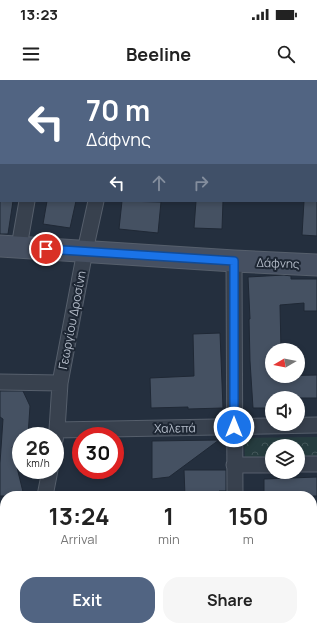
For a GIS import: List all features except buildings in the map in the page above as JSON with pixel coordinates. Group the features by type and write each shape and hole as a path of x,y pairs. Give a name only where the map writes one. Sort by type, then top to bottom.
{"street":[{"path":"10,246 27,202"},
{"name":"Γεωργίου Δροσίνη","path":"57,427 60,383 96,202"},
{"name":"Δάφνης","path":"10,246 85,252 317,265"},
{"path":"234,261 235,491"},
{"path":"0,382 60,383"},
{"name":"Χαλεπά","path":"64,435 234,427 317,426"},
{"path":"305,464 317,464"},
{"path":"234,465 265,465"},
{"path":"46,491 48,479"}],"green space":[{"path":"317,437 317,460 305,460 305,439 265,439 265,461 245,461 244,438"}],"route":[{"path":"46,249 234,261 234,427"}]}
